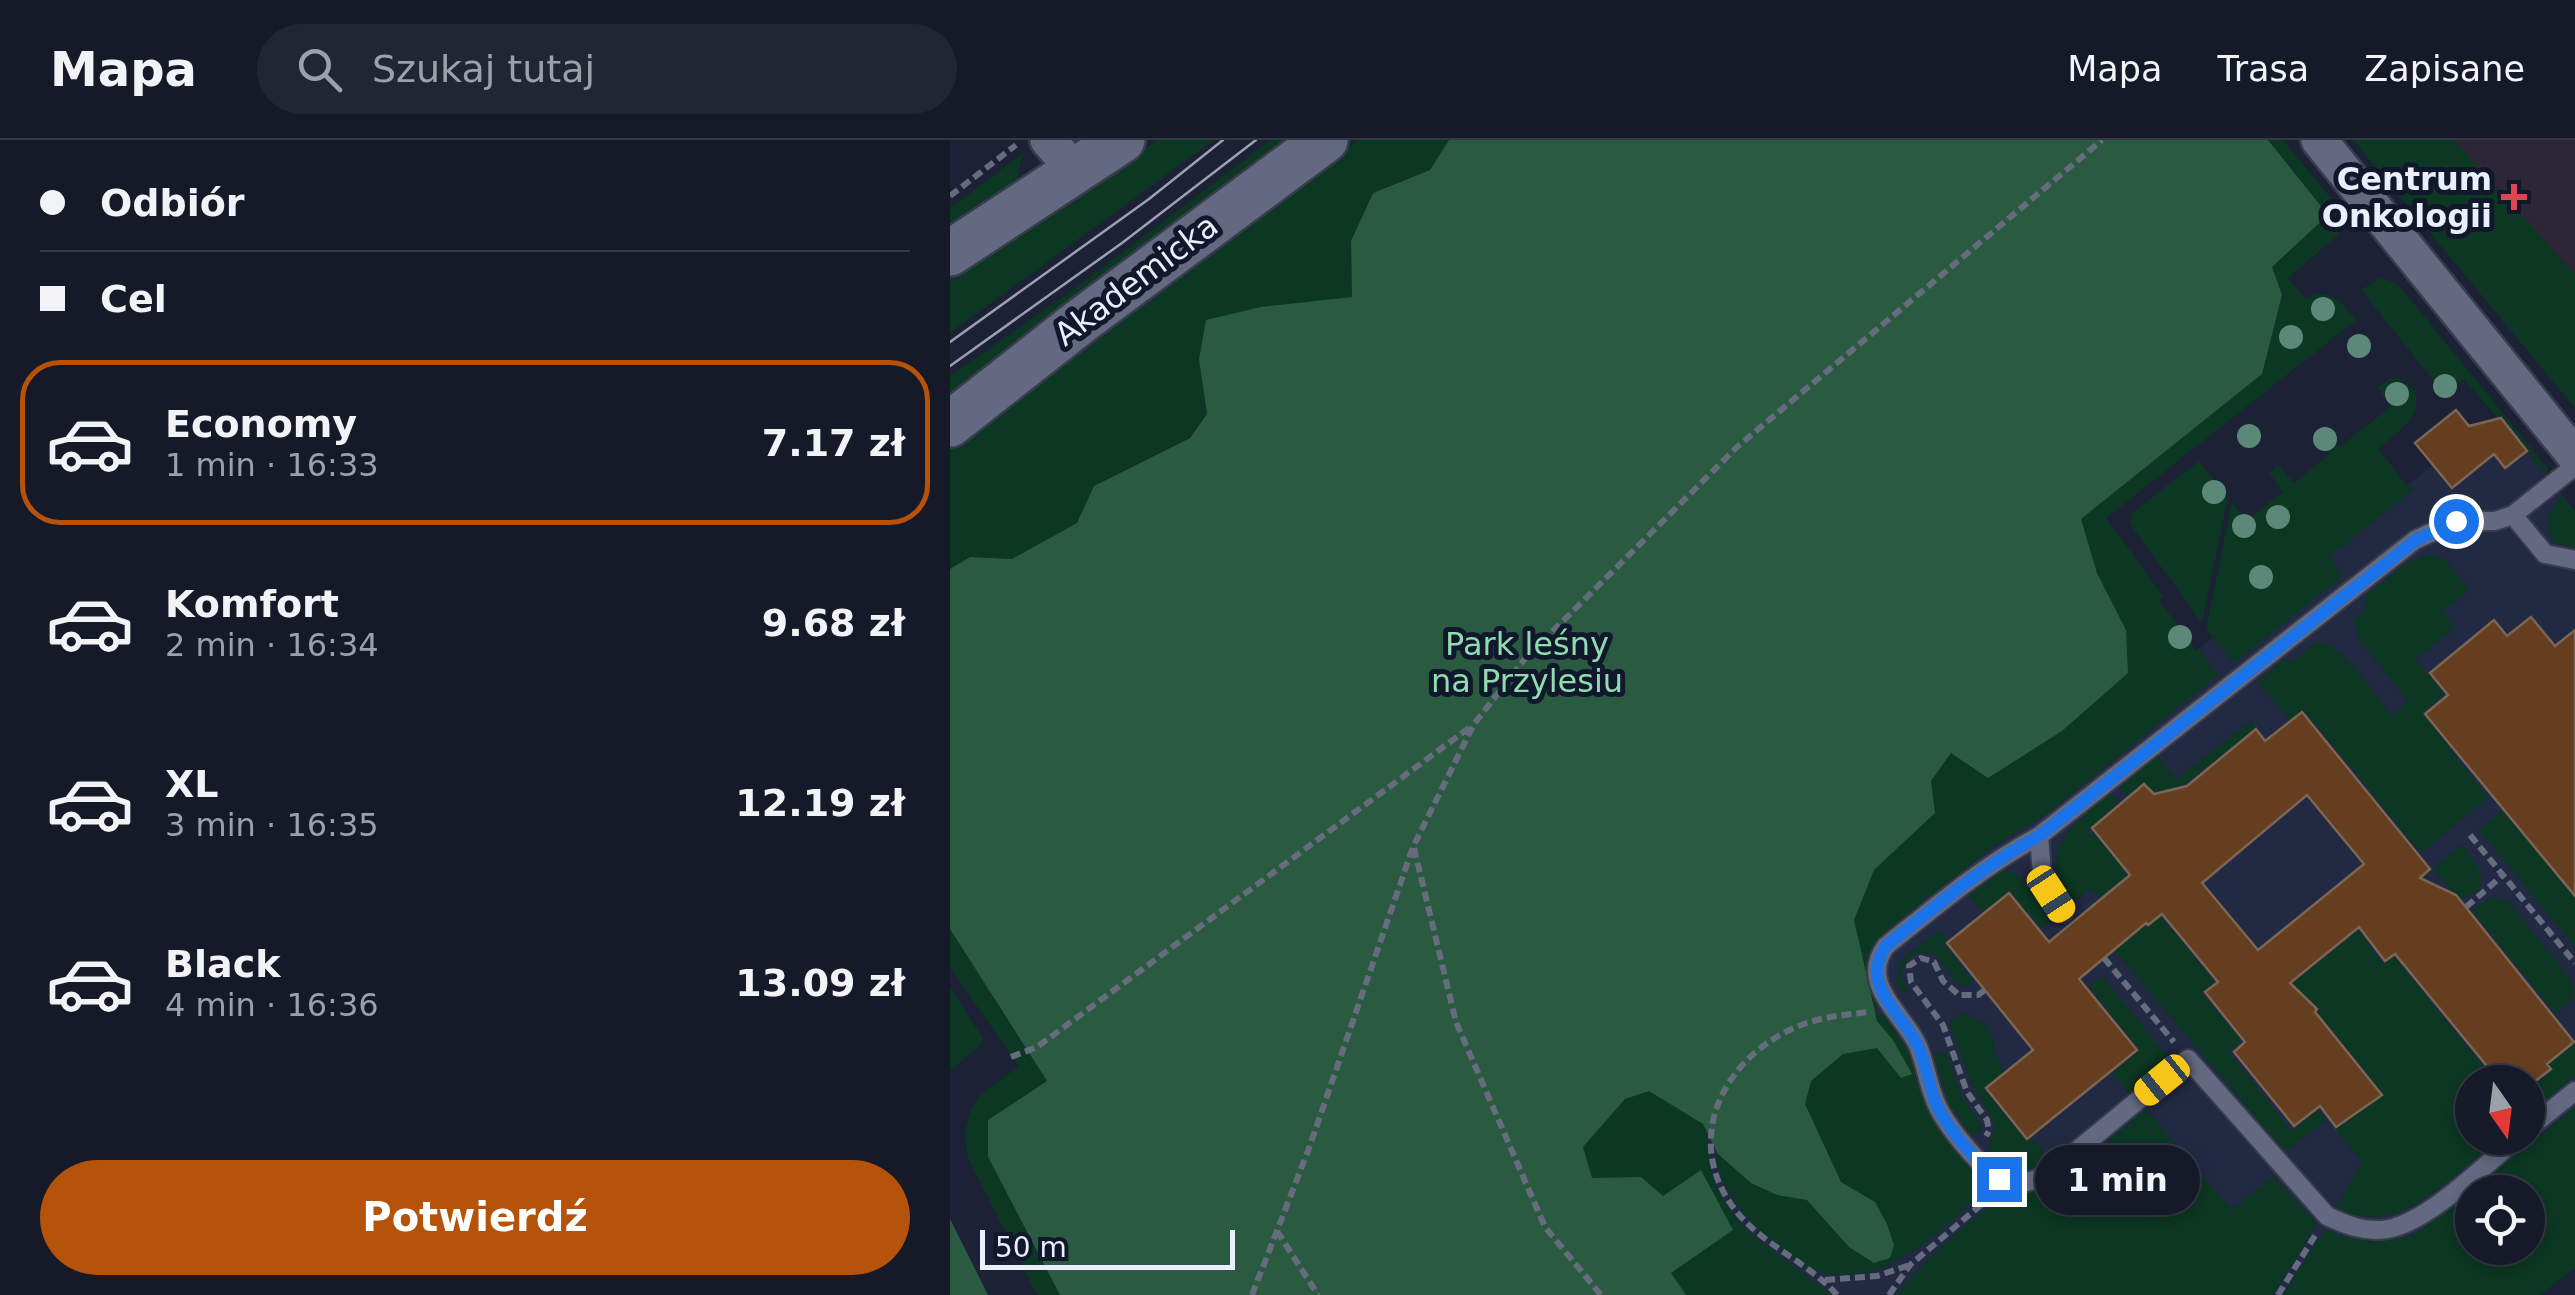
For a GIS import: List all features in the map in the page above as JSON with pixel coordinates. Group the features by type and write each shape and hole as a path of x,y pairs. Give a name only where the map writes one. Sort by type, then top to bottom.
{"street":[{"path":"950,253 1062,156 1122,140"},
{"name":"Akademicka","path":"950,424 1081,321 1325,140"},
{"path":"2319,140 2575,456"}],"lane":[{"path":"2497,1155 2414,1218 2391,1228 2369,1230 2343,1224 2327,1216 2188,1059 2046,1176 2021,1184 2008,1182 1987,1170 1938,1108 1920,1049 1881,992 1876,968 1886,946 1998,858 2039,836 2416,540 2456,521 2495,521 2513,515 2575,466"},
{"path":"2513,515 2545,554 2575,560"},
{"path":"2039,836 2042,874 2062,912"},
{"path":"2545,1116 2575,1091"}],"path":[{"path":"950,196 1023,140"},
{"path":"1252,1295 1308,1151 1414,847 1474,724 1524,660 1737,447 2102,140"},
{"path":"1011,1057 1038,1046 1474,724"},
{"path":"2470,835 2575,964"},
{"path":"1414,847 1456,1022 1544,1227 1601,1295"},
{"path":"2466,907 2503,875"},
{"path":"1972,1152 1989,1130 1987,1120 1967,1092 1943,1025 1911,982 1910,966 1920,958 1934,962 1943,981 1958,995 1978,996 1985,990"},
{"path":"2104,958 2188,1059"},
{"path":"1837,1295 1824,1280 1759,1236 1734,1209 1715,1178 1710,1156 1715,1112 1745,1058 1770,1041 1794,1027 1826,1017 1878,1011 1888,1003"},
{"path":"1889,1295 1910,1265 2008,1182"},
{"path":"2278,1295 2327,1216"},
{"path":"1276,1230 1318,1295"},
{"path":"1824,1280 1877,1276 1910,1265"}],"shaded area":[{"name":"Centrum Onkologii","path":"2405,140 2575,140 2575,348"},
{"path":"2498,414 2575,511 2575,1269 2539,1295 1666,1295 1625,1099"}],"green space":[{"path":"1158,140 1214,140 950,333 950,275"},
{"path":"1271,140 1296,140 950,402 950,376 1066,295"},
{"path":"1358,140 1449,140 1430,170 1372,193 1351,241 1352,297 1315,303 1199,359 1207,415 1190,437 1094,486 1077,523 1012,559 970,557 950,569 950,449 1091,337"},
{"name":"Park leśny na Przylesiu","path":"1449,140 2268,140 2328,215 2272,267 2282,295 2262,374 2081,519 2097,573 2126,630 2128,673 2062,731 1988,778 1951,753 1931,781 1935,813 1874,870 1854,920 1877,1021 1912,1074 1901,1078 1877,1048 1843,1054 1811,1081 1805,1104 1841,1182 1875,1202 1894,1245 1890,1258 1874,1263 1849,1247 1807,1200 1777,1195 1751,1183 1718,1154 1703,1124 1649,1091 1625,1099 1583,1147 1592,1178 1641,1177 1663,1196 1701,1170 1733,1230 1671,1273 1686,1295 1060,1295 988,1157 988,1120 1047,1081 950,929 950,569 970,557 1012,559 1077,523 1094,486 1190,438 1207,414 1199,359 1206,320 1261,307 1352,297 1351,241 1373,193 1430,170"},
{"path":"2268,140 2283,140 2345,215 2339,234 2288,278 2306,299 2328,295 2356,320 2106,518 2163,596 2159,600 2218,675 2048,813 1991,848 1922,899 1924,902 1884,935 1870,956 1869,969 1879,1006 1826,1013 1708,1134 1710,1164 1730,1210 1747,1229 1830,1295 1666,1295 1555,1153 1854,920 1874,870 1935,813 1931,782 1951,753 2126,630 2097,573 2081,519 2262,374 2271,268 2328,215"},
{"path":"2353,140 2454,140 2575,275 2575,408"},
{"path":"1023,153 1016,184 950,233 950,208"},
{"path":"2380,278 2397,283 2549,470 2545,474 2499,414 2496,416 2464,379 2450,388 2437,385 2361,290"},
{"path":"2397,378 2415,391 2415,409 2406,424 2378,448 2407,486 2414,489 2329,557 2343,576 2233,663 2206,629 2232,502 2247,520 2283,492 2269,473 2278,465 2294,483 2330,454 2316,436 2325,428 2340,447 2391,406 2378,388"},
{"path":"2199,461 2228,497 2202,623 2130,524 2132,513"},
{"path":"2562,495 2575,511 2575,547 2556,544 2549,532 2551,513"},
{"path":"2430,554 2446,560 2469,590 2443,612 2455,628 2416,659 2444,694 2422,713 2488,797 2421,853 2303,709 2290,720 2257,682 2285,659 2293,662 2317,642 2339,651 2392,715 2408,701 2361,643 2353,620 2365,609 2366,595 2408,562"},
{"path":"2251,721 2255,725 2253,730 2182,786 2177,826 2144,783 2127,796 2119,786 2158,756 2177,779"},
{"path":"2111,793 2119,803 2087,830 2091,835 2094,833 2128,875 2099,898 2090,889 2073,902 2061,884 2057,854 2071,828"},
{"path":"2502,810 2575,899 2575,947 2479,830"},
{"path":"2462,845 2481,877 2477,890 2458,899 2433,869"},
{"path":"2004,869 2017,875 2052,919 2041,928 2009,891 1983,912 1968,895"},
{"path":"2492,897 2508,902 2573,982 2573,998 2556,1014 2472,910"},
{"path":"2161,917 2215,982 2202,994 2241,1040 2228,1055 2291,1131 2318,1110 2326,1120 2289,1149 2280,1146 2097,930 2143,923 2146,927"},
{"path":"950,929 1047,1081 989,1120 988,1157 1060,1295 1037,1295 969,1160 964,1135 971,1110 979,1096 1019,1066 950,968"},
{"path":"1939,930 1948,941 1944,944 1974,982 1966,986 1957,984 1936,955 1919,952 1904,963 1901,977 1908,990 1904,993 1896,984 1901,960"},
{"path":"2359,930 2383,964 2394,957 2482,1065 2455,1065 2455,1155 2479,1155 2444,1185 2404,1210 2382,1216 2359,1216 2336,1208 2362,1162 2336,1130 2386,1092 2381,1091 2317,1011 2317,1006 2312,1008 2290,986"},
{"path":"2102,976 2166,1055 2161,1070 2129,1094 2112,1073 2140,1050 2089,987"},
{"path":"950,987 984,1040 950,1071"},
{"path":"1884,1013 1909,1053 1929,1114 1989,1186 1937,1234 1893,1263 1857,1274 1823,1273 1793,1258 1747,1218 1719,1172 1715,1134 1827,1022"},
{"path":"1960,1014 1989,1029 2004,1072 1984,1089 2026,1141 2032,1137 2049,1160 2033,1170 2009,1172 1990,1157 1988,1148 1996,1125 1973,1088 1949,1023"},
{"path":"2575,1043 2575,1076 2545,1100 2545,1076 2553,1069 2549,1064"},
{"path":"1946,1051 1961,1095 1981,1124 1977,1134 1970,1133 1948,1103 1933,1055"},
{"path":"2575,1107 2575,1269 2539,1295 2283,1295 2325,1229 2370,1241 2417,1233 2455,1203 2455,1265 2545,1265 2545,1175 2490,1175 2515,1155 2545,1155 2545,1131"},
{"path":"2146,1109 2232,1210 2273,1176 2317,1224 2273,1295 1896,1295 1933,1254 1975,1218 2010,1195 2049,1186"},
{"path":"950,1219 988,1295 950,1295"}],"building":[{"path":"2456,410 2469,426 2501,418 2527,451 2505,468 2494,454 2452,488 2415,443"},
{"path":"2531,617 2555,646 2575,630 2575,896 2425,714 2448,695 2430,673 2494,620 2507,636"},
{"path":"2302,712 2430,869 2420,878 2456,895 2574,1042 2547,1064 2551,1069 2545,1074 2545,1065 2486,1065 2395,954 2385,961 2359,927 2290,983 2317,1009 2315,1012 2382,1095 2336,1127 2320,1106 2294,1126 2234,1052 2245,1042 2205,992 2218,982 2162,914 2079,979 2137,1050 2027,1139 1986,1088 2033,1050 1947,943 2009,893 2049,942 2130,875 2092,828 2144,784 2154,794 2187,786 2256,729 2265,741","holes":["2307,795 2364,864 2258,950 2202,883"]}],"tram line":[{"path":"950,342 1149,199 1223,140"},
{"path":"950,366 1122,243 1256,140"}],"place":[{"name":"Centrum Onkologii","path":"2514,197"}],"route":[{"path":"1999,1179 1987,1170 1938,1108 1920,1049 1881,992 1878,956 1955,891 1998,858 2039,836 2416,540 2456,521"}]}
